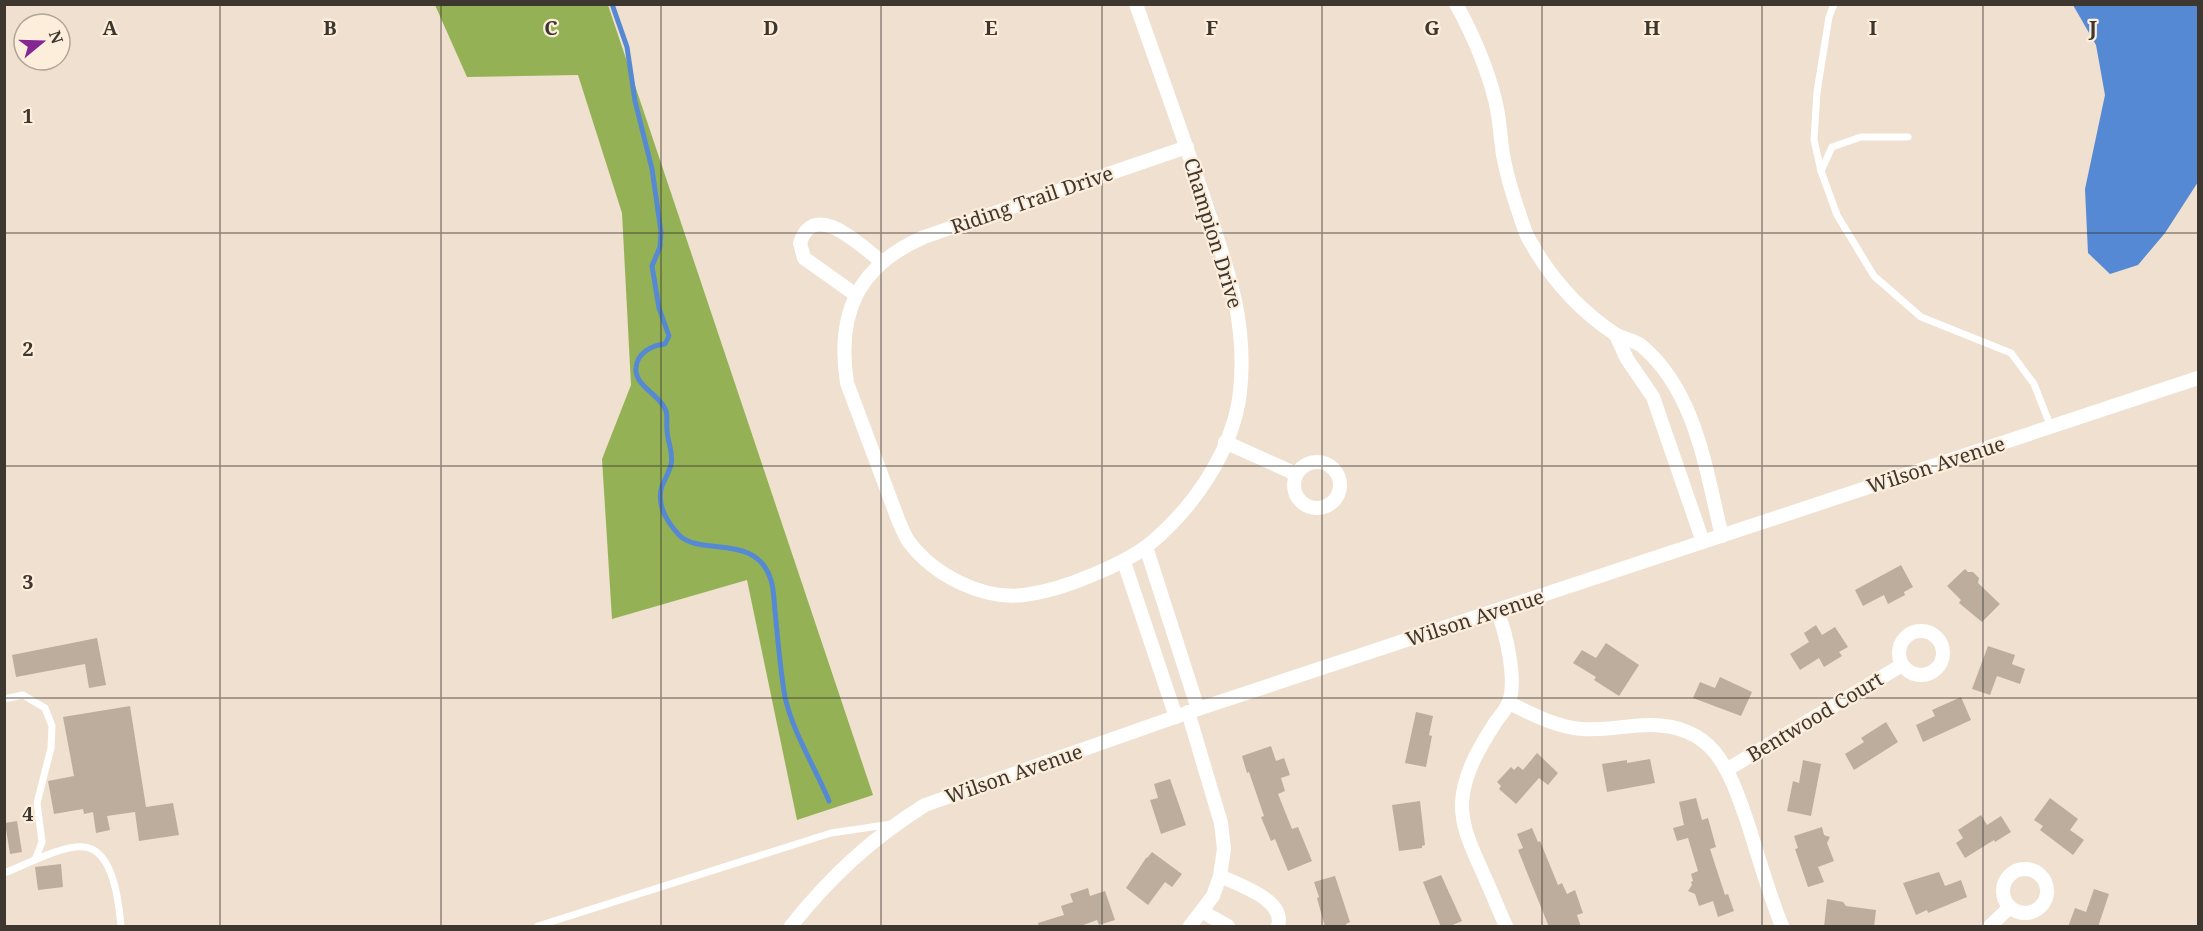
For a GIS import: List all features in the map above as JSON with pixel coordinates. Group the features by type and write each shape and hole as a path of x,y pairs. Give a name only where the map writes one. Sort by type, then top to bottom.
{"street":[{"name":"Champion Drive","path":"1124,562 1146,547 1194,498 1215,465 1235,418 1239,395 1242,342 1233,287 1187,147 1136,4"},
{"path":"1456,4 1468,24 1486,72 1498,112 1503,157 1510,185 1528,239 1565,293 1616,335 1641,345 1658,362 1678,392 1692,421 1722,536"},
{"name":"Riding Trail Drive","path":"1124,562 1074,583 1022,595 998,594 971,588 948,576 927,560 909,542 899,522 847,383 843,361 848,317 861,284 900,247 1187,147"},
{"path":"856,295 804,258 800,243 807,229 815,224 830,224 882,262"},
{"path":"1616,335 1627,359 1653,398 1703,543"},
{"name":"Wilson Avenue","path":"791,927 814,897 847,863 896,823 925,805 1188,713 2199,378"},
{"path":"1225,442 1296,474"},
{"path":"1146,547 1188,713 1221,823 1224,849 1220,876 1213,896 1190,927"},
{"path":"1124,562 1188,713"},
{"path":"1497,611 1505,632 1511,672 1509,703 1474,758 1462,804 1473,855 1506,927"},
{"name":"Bentwood Court","path":"1728,769 1902,665"},
{"path":"1509,703 1550,722 1581,729 1652,725 1688,731 1714,750 1728,769 1740,798 1782,927"},
{"path":"1220,876 1272,903 1280,915 1278,927"},
{"path":"1990,927 2010,907"},
{"path":"1203,912 1228,927"}],"lane":[{"path":"1834,4 1829,17 1817,92 1814,140 1821,171 1837,215 1874,276 1922,317 2010,353 2034,384 2051,427"},
{"path":"1821,171 1832,147 1861,137 1908,137"},
{"path":"4,699 24,695 45,708 52,726 51,748 37,803 42,842 35,860"},
{"path":"538,927 831,833 896,823"},
{"path":"4,873 70,848 86,847 103,858 111,873 121,927"}],"green space":[{"path":"435,5 608,5 873,795 797,820 747,580 612,619 602,459 631,385 622,213 578,75 467,77"}],"water":[{"path":"2073,5 2198,5 2198,182 2165,233 2138,265 2110,274 2088,253 2085,189 2105,95 2096,45"}],"building":[{"path":"1901,565 1913,587 1904,592 1905,595 1888,604 1884,595 1863,606 1855,590"},
{"path":"1965,569 1973,572 1979,578 1978,583 2000,604 1982,622 1959,603 1961,600 1947,586"},
{"path":"1816,625 1822,635 1835,627 1848,647 1839,652 1842,656 1824,667 1819,658 1800,670 1790,654 1809,642 1804,633"},
{"path":"97,638 106,685 89,688 85,664 16,677 12,655"},
{"path":"1606,643 1639,665 1619,696 1594,680 1596,677 1573,663 1582,650 1596,658"},
{"path":"1988,646 2015,655 2012,664 2025,669 2020,684 1997,676 1990,695 1972,689"},
{"path":"1720,677 1752,692 1741,716 1693,698 1700,682 1715,688"},
{"path":"1961,697 1971,720 1923,742 1916,725 1935,716 1932,710"},
{"path":"130,706 146,807 173,803 179,835 139,841 135,812 107,816 110,830 96,833 93,812 84,814 83,809 54,814 48,781 74,776 63,717"},
{"path":"1416,712 1433,716 1426,767 1405,763"},
{"path":"1886,722 1898,742 1854,770 1845,754 1864,742 1861,738"},
{"path":"1271,746 1276,761 1284,758 1290,775 1281,778 1285,791 1278,794 1292,829 1298,827 1312,861 1288,871 1275,839 1271,841 1261,817 1264,816 1242,756"},
{"path":"1537,753 1558,773 1548,785 1539,778 1516,804 1499,789 1501,786 1497,782 1511,767 1514,770 1518,766 1523,770"},
{"path":"1650,759 1655,783 1607,792 1602,764"},
{"path":"1803,760 1821,764 1811,816 1787,811 1793,781 1799,783"},
{"path":"1170,779 1186,825 1161,834 1150,800 1158,798 1154,784"},
{"path":"1696,798 1702,820 1708,818 1716,847 1710,849 1725,895 1728,894 1734,911 1718,917 1713,901 1699,906 1695,894 1688,891 1693,881 1691,874 1698,871 1688,838 1677,841 1673,828 1684,825 1679,802"},
{"path":"2050,798 2078,819 2070,830 2084,840 2073,855 2040,830 2043,826 2034,820"},
{"path":"1420,801 1425,845 1422,848 1399,851 1392,805"},
{"path":"1981,815 1987,825 2001,816 2011,832 1965,858 1956,843 1963,838 1958,830"},
{"path":"17,821 22,852 10,854 5,823"},
{"path":"1822,827 1824,835 1830,837 1827,843 1834,861 1818,867 1824,882 1808,887 1795,849 1798,848 1794,836"},
{"path":"1532,828 1538,842 1540,841 1558,885 1562,883 1567,894 1575,890 1583,913 1577,915 1581,927 1549,927 1518,850 1523,848 1517,834"},
{"path":"1152,852 1182,874 1172,887 1165,882 1148,905 1126,888"},
{"path":"61,864 63,887 38,890 35,867"},
{"path":"1939,872 1945,886 1961,880 1967,897 1928,913 1927,910 1916,915 1903,883"},
{"path":"1441,875 1462,921 1448,927 1441,927 1423,882"},
{"path":"1335,876 1350,922 1346,924 1346,927 1325,927 1317,898 1319,897 1314,882"},
{"path":"1088,888 1090,896 1105,891 1115,920 1099,925 1097,920 1078,927 1039,927 1038,923 1064,915 1061,906 1073,902 1070,894"},
{"path":"2094,889 2109,894 2098,927 2068,927 2075,908 2086,912"},
{"path":"1827,899 1843,902 1846,906 1876,910 1874,927 1824,927"}],"waterway":[{"path":"612,4 627,47 635,101 652,169 661,232 660,247 652,266 659,308 669,336 665,344 650,348 642,354 636,368 639,380 659,400 667,413 667,434 672,460 662,486 660,499 667,519 679,535 701,545 741,550 764,565 773,587 785,697 799,737 829,801"}]}
